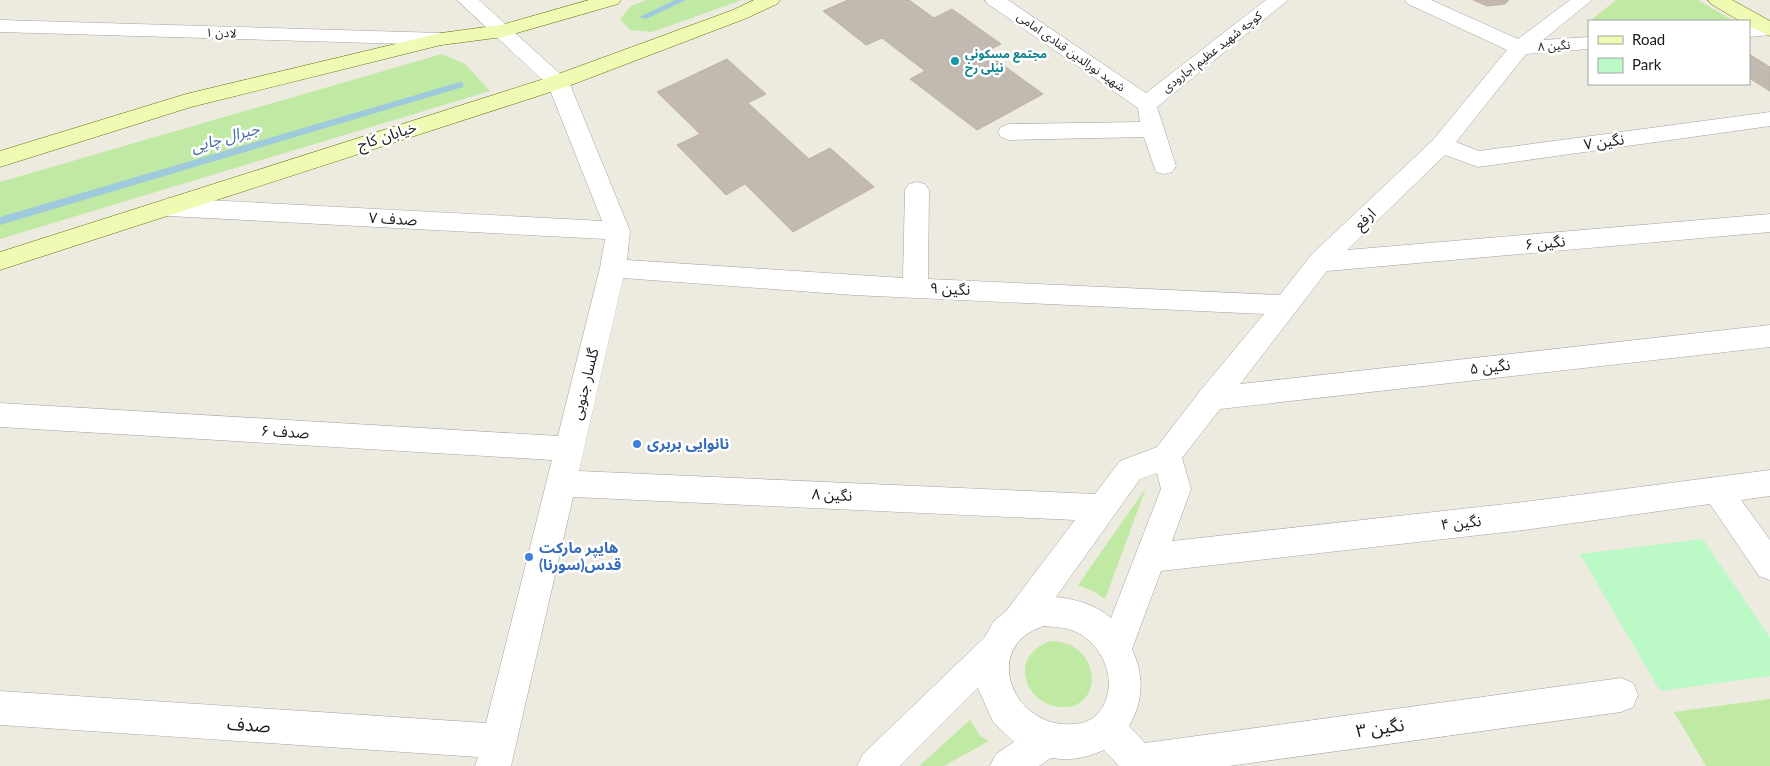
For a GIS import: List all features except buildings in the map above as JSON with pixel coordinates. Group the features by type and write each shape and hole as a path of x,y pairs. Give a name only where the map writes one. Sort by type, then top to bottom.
{"main road":[{"path":"0,159 186,101 441,39 503,31 611,0"},
{"name":"خیابان کاج","path":"0,261 558,82 740,14 770,0"},
{"path":"1718,0 1770,30"}],"street":[{"name":"گلسار جنوبی","path":"467,0 558,82 618,231 613,268 496,754"},
{"name":"کوچه شهید عظیم اجارودی","path":"1147,104 1278,0"},
{"path":"1415,0 1520,48"},
{"name":"ارفع","path":"1167,456 1210,399 1320,262 1441,146 1520,48 1582,0"},
{"name":"شهید نورالدین قنادی امامی","path":"1009,3 1147,104"},
{"name":"لادن ۱","path":"0,26 441,39"},
{"path":"1750,31 1770,30"},
{"name":"نگین ۸","path":"1520,48 1588,43"},
{"path":"1147,104 1164,166"},
{"name":"نگین ۷","path":"1441,146 1478,159 1770,119"},
{"path":"1009,132 1153,129"},
{"path":"916,288 917,190"},
{"name":"صدف ۷","path":"168,206 618,231"},
{"name":"نگین ۶","path":"1320,262 1770,223"},
{"name":"نگین ۹","path":"613,268 916,288 1287,304"},
{"name":"نگین ۵","path":"1210,399 1770,336"},
{"name":"صدف ۶","path":"0,415 569,449"},
{"path":"1018,622 1130,470 1167,456 1176,489 1116,649"},
{"name":"نگین ۸","path":"561,483 1102,508"},
{"name":"نگین ۴","path":"1151,558 1524,516 1770,483"},
{"path":"1717,490 1770,566"},
{"path":"875,766 996,648 1006,630 1023,618 1044,611 1065,612 1086,619 1103,632 1116,649 1124,670 1126,691 1121,711 1108,728 1090,739 1070,744 1046,741 1024,730 1006,713 995,692 992,669 996,648"},
{"name":"نگین ۳","path":"1139,764 1621,695"},
{"name":"صدف","path":"0,708 496,754"},
{"path":"1108,728 1139,764"},
{"path":"1008,766 1046,741"}],"green space":[{"path":"647,0 742,0 652,32 630,30 620,19 631,6"},
{"path":"1616,0 1698,0 1732,20 1591,20"},
{"path":"442,54 465,64 490,91 0,239 0,182"},
{"path":"1146,488 1105,599 1095,592 1078,585"},
{"path":"1703,539 1770,638 1770,676 1660,691 1580,554"},
{"path":"1050,641 1068,644 1081,653 1089,665 1092,678 1089,691 1082,701 1070,707 1054,706 1042,701 1028,685 1025,670 1028,658 1037,648"},
{"path":"1770,699 1770,766 1706,766 1674,712"},
{"path":"970,720 980,736 989,741 944,766 919,766"}],"waterway":[{"name":"جیرال چایی","path":"643,17 682,0"},
{"name":"جیرال چایی","path":"0,221 460,85"}],"place":[{"name":"مجتمع مسکونی نیلی رخ","path":"955,61"},
{"name":"نانوایی بربری","path":"637,444"},
{"name":"هایپر مارکت قدس(سورنا)","path":"529,557"}]}
